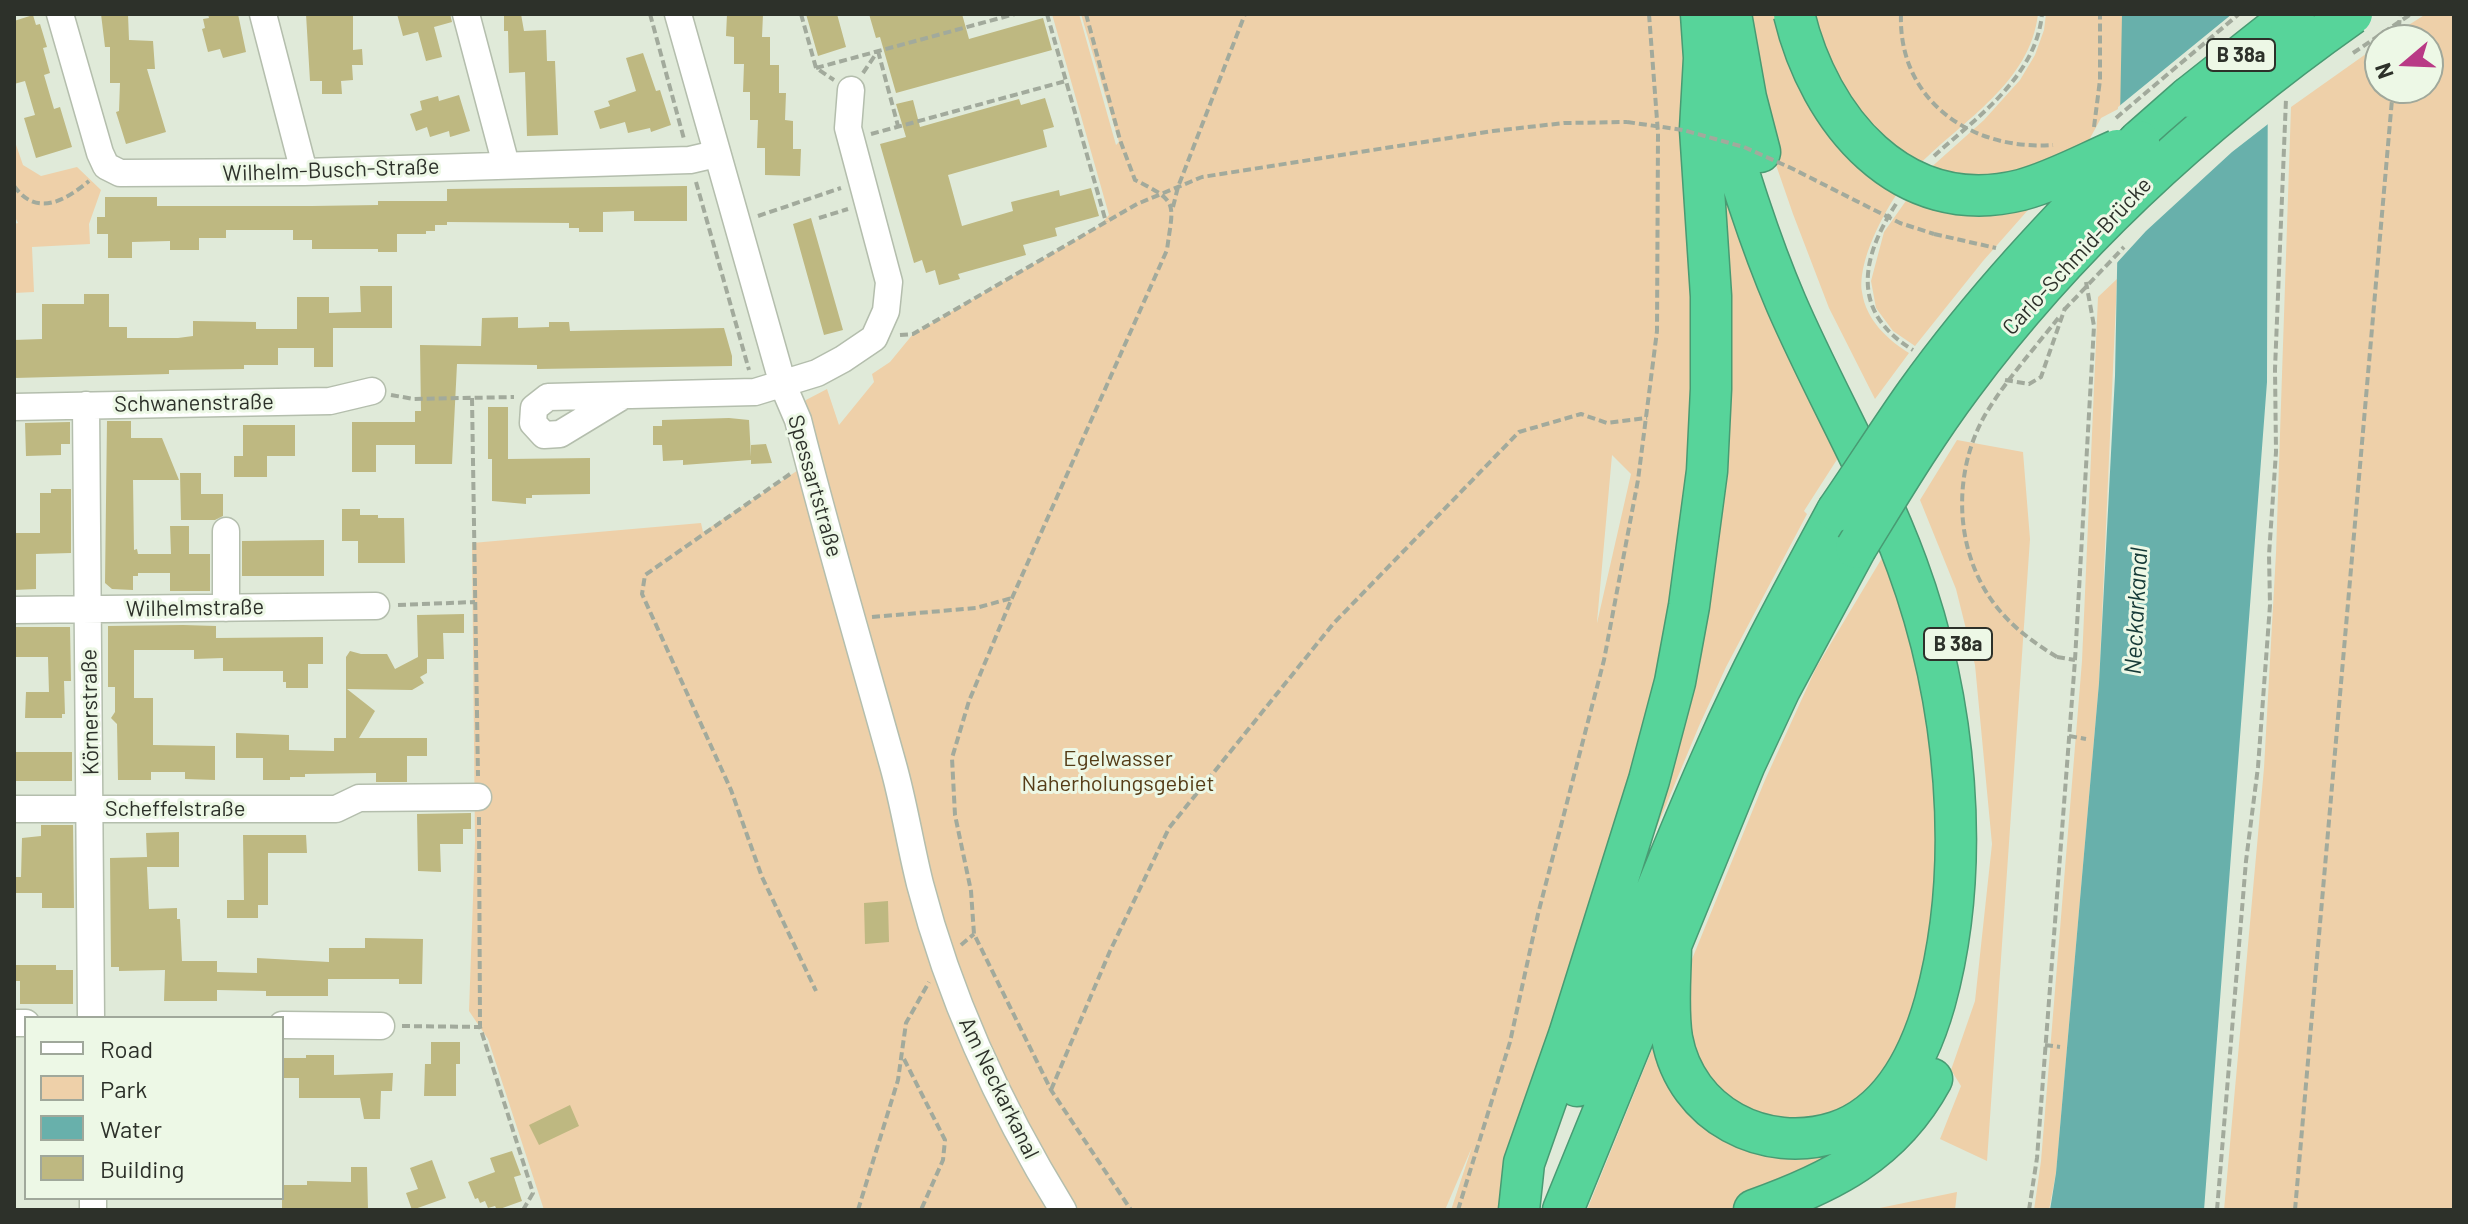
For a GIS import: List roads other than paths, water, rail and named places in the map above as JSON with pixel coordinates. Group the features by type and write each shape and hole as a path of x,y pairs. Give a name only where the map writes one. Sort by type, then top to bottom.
{"highway":[{"name":"B 38a","path":"1519,1210 1524,1163 1569,1035 1649,780 1675,682 1689,606 1707,471 1711,389 1711,296 1700,129 1704,58 1701,14"},
{"name":"B 38a","path":"1731,14 1746,98 1772,197 1807,286 1916,518 1941,582 1970,700 1982,845 1970,969 1958,1020 1945,1055 1921,1099 1872,1153 1798,1194 1754,1210"},
{"name":"B 38a","path":"1794,14 1815,76 1838,118 1866,150 1898,174 1939,190 1980,195 2020,190 2048,181 2125,131"},
{"name":"Carlo-Schmid-Brücke","path":"1525,1210 1716,749 1767,639 1837,511 1916,394 2125,131 2189,97 2294,14"},
{"name":"Carlo-Schmid-Brücke","path":"1671,942 1745,764 1780,689 1856,548 1915,453 1963,384 2064,265 2189,141 2301,50 2352,14"},
{"name":"B 38a","path":"1671,942 1670,1014 1673,1041 1684,1072 1700,1096 1718,1114 1762,1136 1805,1139 1832,1133 1867,1117 1886,1098 1902,1078 1927,1028 1945,954 1956,848 1951,750 1944,704 1918,596 1894,531 1786,304 1761,241 1704,58"},
{"name":"B 38a","path":"1563,1210 1671,942"}],"street":[{"name":"Wilhelm-Busch-Straße","path":"60,14 100,153 106,166 120,173 304,172 690,160 716,154"},
{"path":"466,14 506,165"},
{"name":"Spessartstraße","path":"678,14 783,385 798,420 904,805 919,882 943,961"},
{"path":"267,19 304,172"},
{"path":"621,397 560,434 544,435 533,423 534,408 548,397 755,392 783,385 830,366 874,338 886,311 889,282 848,128 851,90"},
{"name":"Schwanenstraße","path":"14,407 330,401 372,391"},
{"name":"Körnerstraße","path":"86,405 91,1016"},
{"path":"226,531 226,608"},
{"name":"Wilhelmstraße","path":"14,610 376,606"},
{"name":"Scheffelstraße","path":"14,809 336,809 359,798 478,797"},
{"name":"Am Neckarkanal","path":"943,961 971,1038 996,1090 1063,1210"},
{"path":"284,1025 381,1026"}],"water":[{"name":"Neckarkanal","path":"2122,14 2268,14 2267,382 2204,1210 2050,1210 2056,1173 2099,683 2115,376"}],"park label":[{"name":"Egelwasser Naherholungsgebiet","path":"1118,772"}]}
